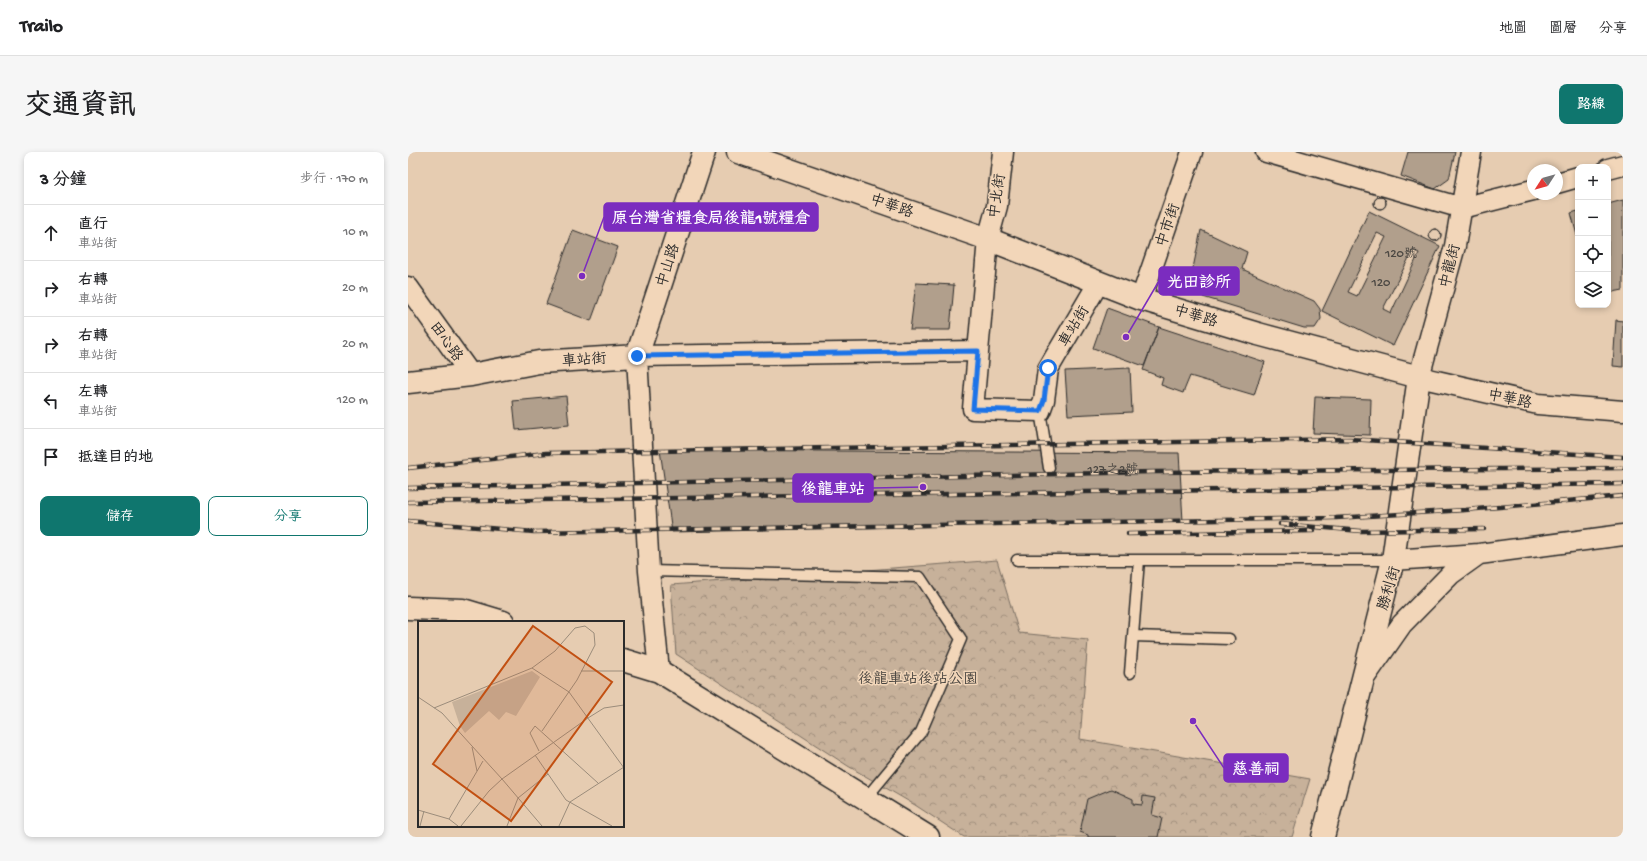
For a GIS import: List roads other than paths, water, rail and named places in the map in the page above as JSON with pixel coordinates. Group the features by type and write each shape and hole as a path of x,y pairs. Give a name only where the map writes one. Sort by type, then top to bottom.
{"main road":[{"name":"中山路","path":"637,356 704,152"},
{"name":"中華路","path":"738,152 988,239 1141,299 1258,334 1419,377"},
{"name":"車站街","path":"408,382 471,375 539,362 637,356"},
{"path":"1393,560 1419,377"},
{"name":"勝利街","path":"1323,837 1393,560"},
{"path":"408,608 463,610 499,621"},
{"path":"624,660 659,671 928,837"}],"street":[{"name":"中北街","path":"988,239 996,206 1003,152"},
{"name":"中市街","path":"1141,299 1192,152"},
{"path":"1266,152 1462,208 1527,192"},
{"name":"中龍街","path":"1419,377 1455,246 1471,152"},
{"path":"1611,168 1623,165"},
{"path":"1563,181 1575,178"},
{"path":"988,239 973,409 1040,411"},
{"name":"車站街","path":"1040,411 1044,400 1048,368 1099,282"},
{"name":"田心路","path":"408,288 471,375"},
{"name":"車站街","path":"637,356 978,351"},
{"path":"637,356 648,571 659,671"},
{"name":"中華路","path":"1419,377 1538,404 1623,411"},
{"name":"勝利街","path":"1393,560 1479,554 1623,536"},
{"path":"1362,682 1402,624 1451,574 1479,554"}],"lane":[{"path":"1040,411 1049,468"},
{"path":"1018,560 1393,560"},
{"path":"1130,674 1139,560"},
{"path":"648,571 920,577 961,638 921,732 866,798"},
{"path":"1133,636 1229,639"}],"railway":[{"path":"408,468 546,453 1350,439 1623,457"},
{"path":"408,488 1153,472 1623,468"},
{"path":"408,502 1623,484"},
{"path":"408,521 534,532 1336,518 1465,510 1623,496"},
{"path":"1280,524 1361,531 1484,529"},
{"path":"1128,534 1313,531"}],"place":[{"name":"原台灣省糧食局後龍1號糧倉","path":"582,276"},
{"name":"光田診所","path":"1126,337"},
{"name":"後龍車站","path":"923,487"},
{"name":"慈善祠","path":"1193,721"}],"park label":[{"name":"後龍車站後站公園","path":"918,678"}]}
